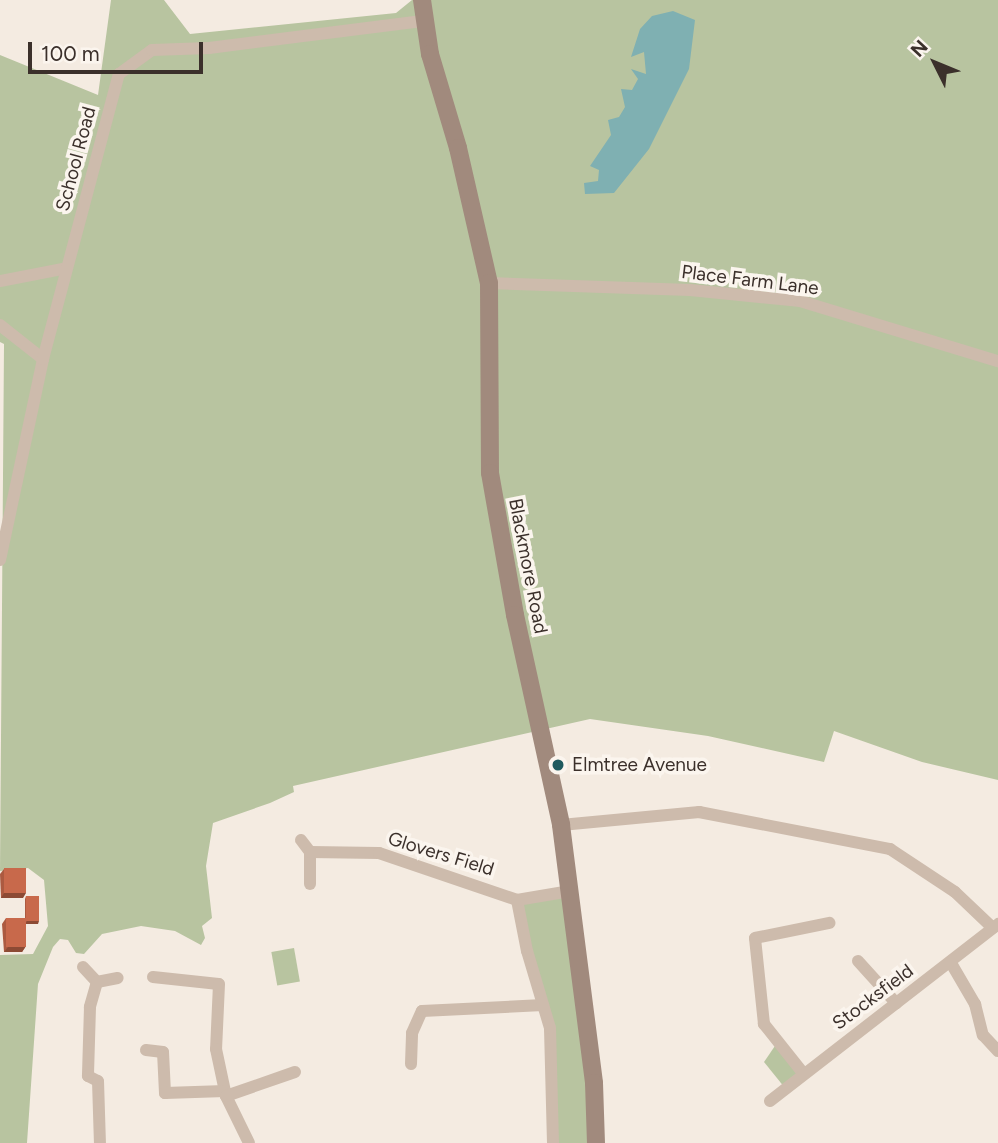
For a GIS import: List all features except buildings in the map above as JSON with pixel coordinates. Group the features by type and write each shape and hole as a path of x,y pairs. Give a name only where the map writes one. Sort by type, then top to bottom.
{"street":[{"name":"Blackmore Road","path":"422,0 424,21 489,283 488,432 493,499 561,825 597,1143"},
{"name":"School Road","path":"0,560 43,359 119,74 152,50 209,48 424,21"},
{"path":"0,281 67,268"},
{"name":"Place Farm Lane","path":"489,283 690,290 800,301 998,361"},
{"path":"0,326 43,359"},
{"path":"561,825 699,812 890,849 955,892 995,926"},
{"path":"301,840 310,852 310,884"},
{"name":"Glovers Field","path":"310,852 379,853 517,900 570,891"},
{"path":"517,900 550,1028 553,1143"},
{"path":"803,1073 764,1024 755,938 829,923"},
{"name":"Stocksfield","path":"770,1101 803,1073 951,963 995,926"},
{"path":"858,961 896,1003"},
{"path":"951,963 975,1004 983,1035 998,1051"},
{"path":"83,967 97,982"},
{"path":"153,977 219,984 216,1049 225,1093 248,1143"},
{"path":"97,982 118,978"},
{"path":"97,982 90,1007 88,1076 98,1081 100,1143"},
{"path":"411,1064 412,1033 422,1012 543,1005"},
{"path":"146,1050 163,1052 165,1093 225,1093 295,1072"}],"green space":[{"path":"111,0 164,0 190,34 396,13 412,0 998,0 998,780 922,762 834,731 824,762 708,736 590,719 293,786 294,792 213,823 206,866 212,918 202,926 205,938 201,945 175,931 141,926 102,934 84,954 76,953 68,940 60,939 53,947 38,984 27,1143 0,1143 0,955 33,954 48,926 44,880 28,868 0,871 4,344 0,342 0,55 98,95"},
{"path":"570,891 596,1143 553,1143 551,1055 517,900"},
{"path":"294,948 300,981 277,985 271,952"},
{"path":"777,1043 803,1073 785,1088 764,1062"}],"water":[{"path":"673,11 695,20 689,69 649,149 614,193 585,194 584,183 598,181 599,170 590,166 611,135 608,120 619,117 625,107 621,89 632,90 638,79 631,69 646,74 644,52 631,57 640,29 652,16"}],"place":[{"name":"Elmtree Avenue","path":"558,765"}]}
